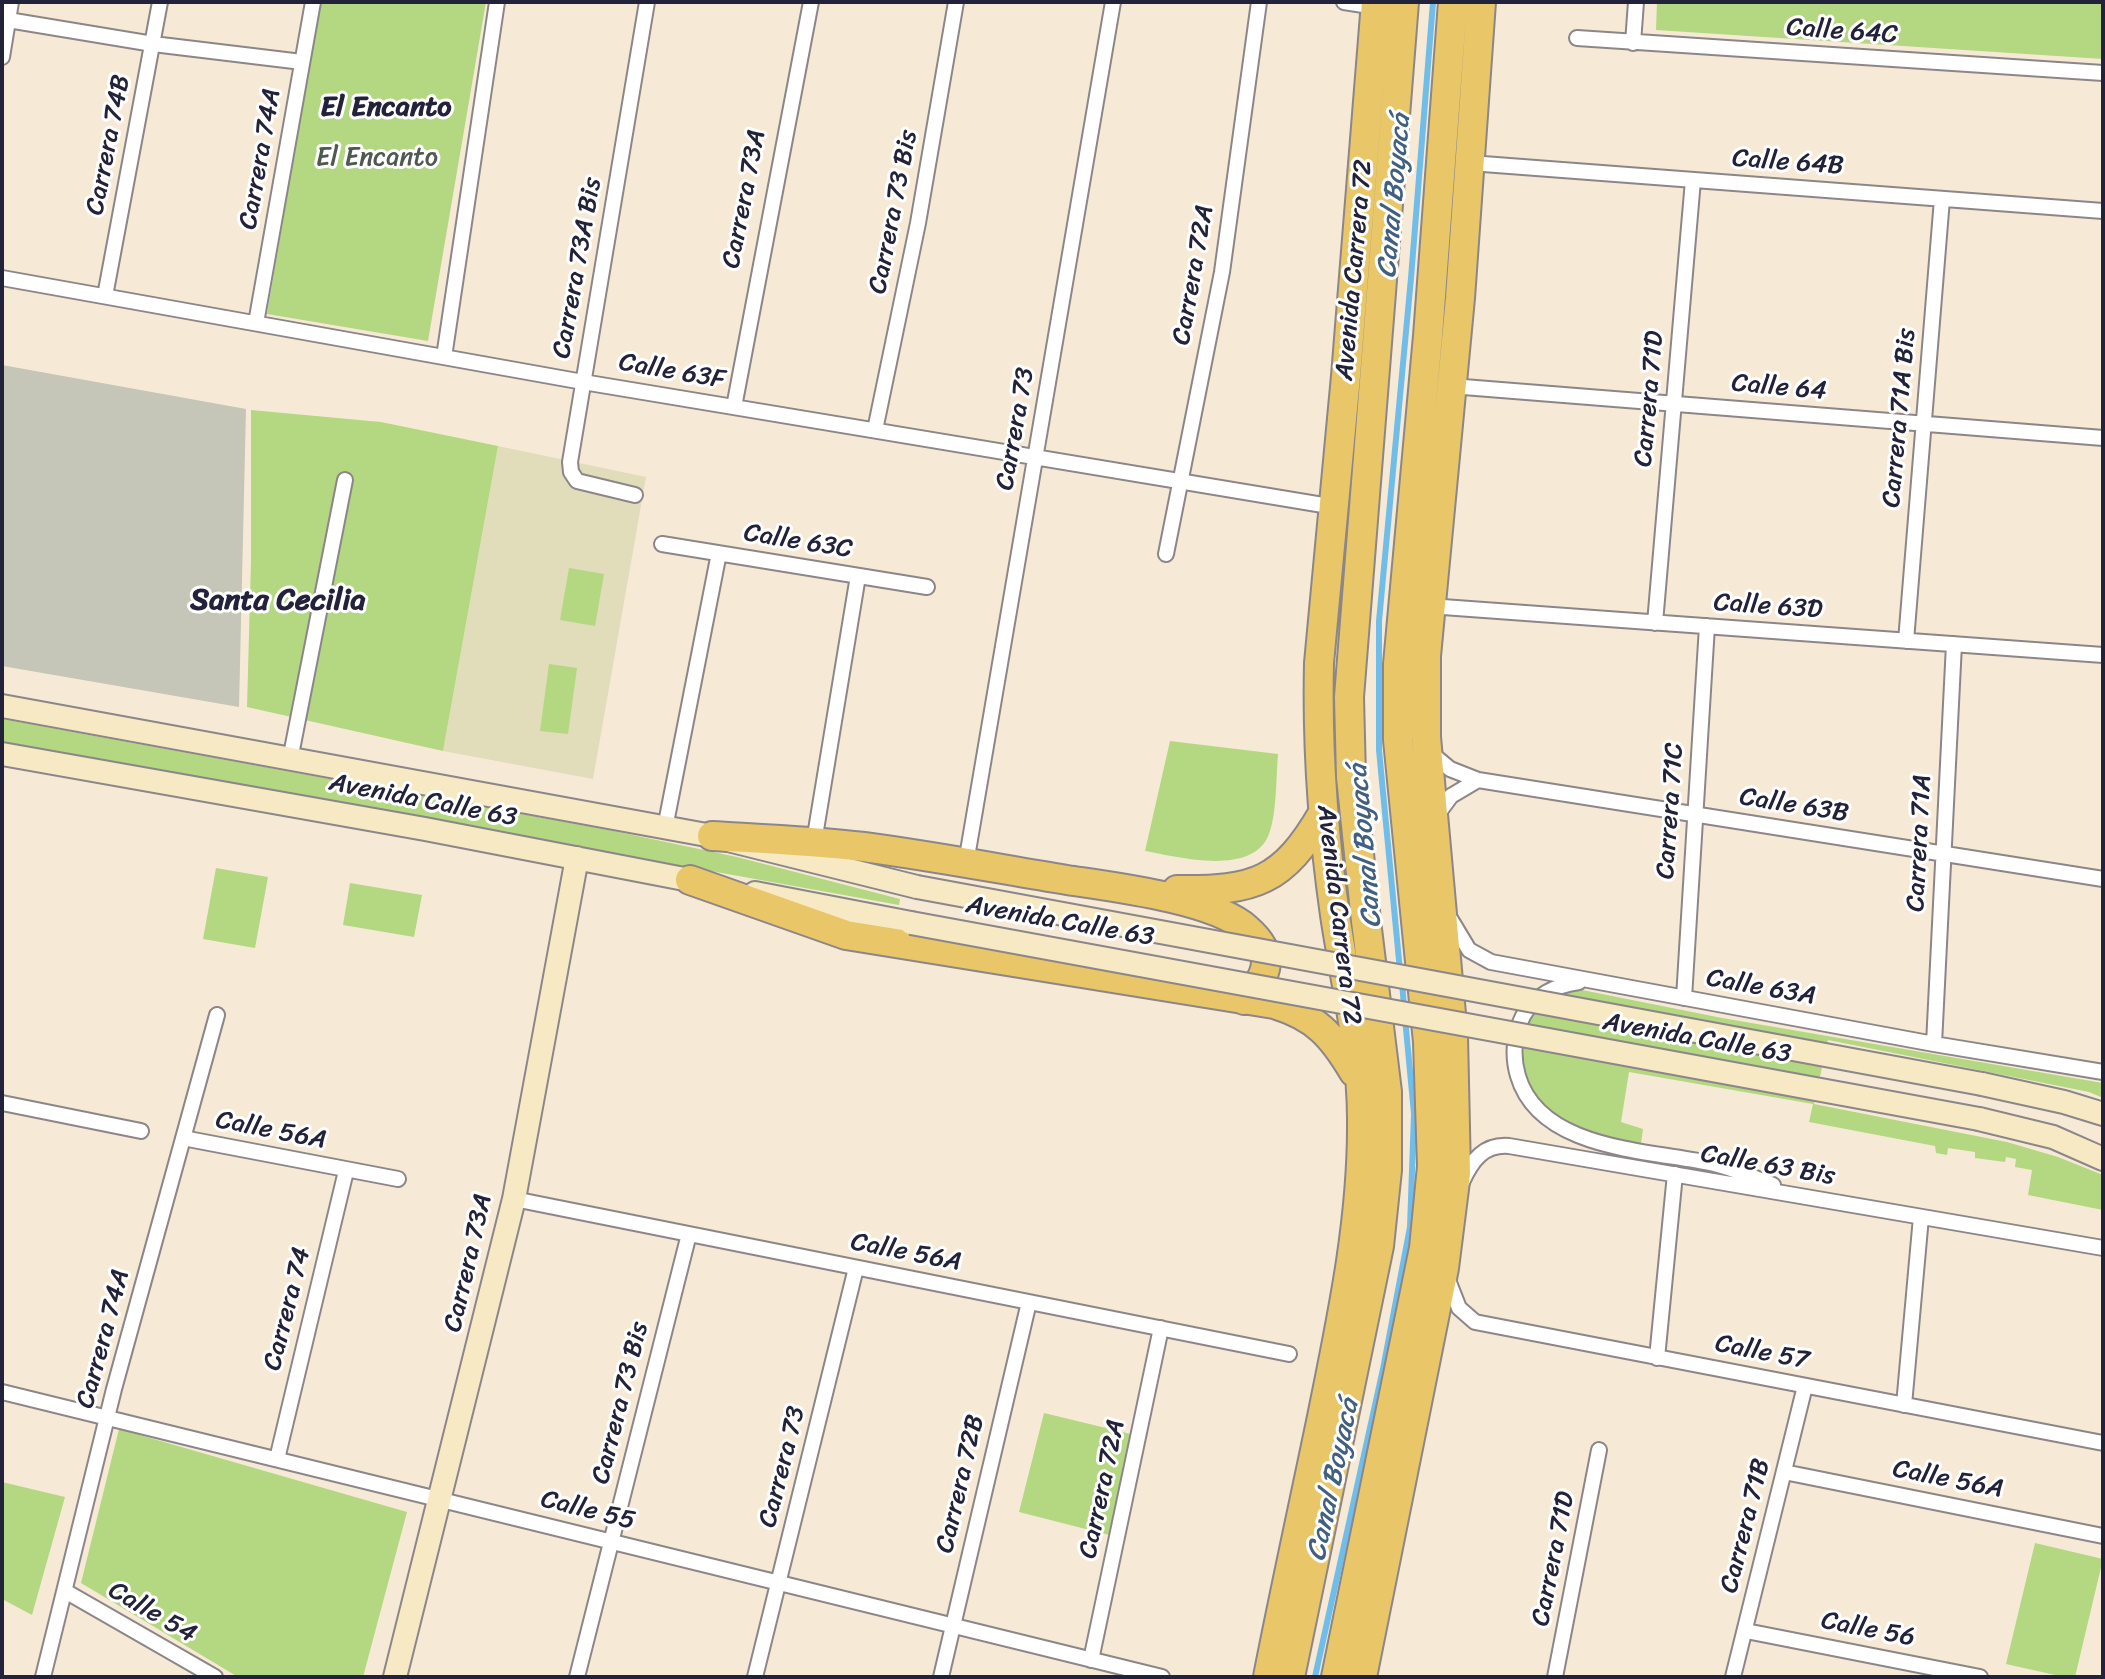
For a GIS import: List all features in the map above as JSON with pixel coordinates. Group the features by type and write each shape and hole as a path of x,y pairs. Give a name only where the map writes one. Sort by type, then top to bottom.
{"highway":[{"name":"Avenida Carrera 72","path":"1290,1677 1379,1246 1387,1170 1387,1092 1351,777 1349,697 1404,2"},
{"path":"1336,1677 1424,1248 1432,1166 1432,1101 1398,740 1398,664 1429,320 1453,2"},
{"path":"1362,1677 1444,1268 1454,1201 1454,1061 1427,750 1425,686 1429,606 1451,386 1481,2"},
{"name":"Avenida Carrera 72","path":"1268,1677 1355,1245 1362,1120 1326,849 1319,754 1319,663 1335,507 1376,4"},
{"path":"1367,121 1391,175"},
{"path":"1346,376 1382,303"},
{"path":"1123,889 1214,891 1259,882 1291,859 1306,842 1323,813"},
{"path":"712,836 814,842 966,863 1123,889 1197,906 1235,920 1256,938 1267,962 1265,975 1244,1000"},
{"path":"690,880 846,935 1274,1004 1311,1020 1333,1039 1359,1081"},
{"path":"1432,1101 1454,1061"},
{"path":"1432,1101 1456,1147"},
{"path":"1306,1493 1332,1476"},
{"path":"1358,1567 1394,1514"},
{"path":"1292,1560 1308,1590"}],"main road":[{"name":"Avenida Calle 63","path":"2,706 712,836 917,887 1982,1084 2103,1114"},
{"name":"Avenida Calle 63","path":"2,754 415,827 911,923 1979,1119 2053,1137 2103,1159"},
{"name":"Carrera 73A","path":"395,1677 514,1199 577,858"}],"street":[{"path":"2,57 5,20 11,2"},
{"name":"Carrera 74B","path":"105,296 160,2"},
{"name":"Carrera 74A","path":"256,323 313,2"},
{"path":"444,357 497,2"},
{"name":"Carrera 73A Bis","path":"635,495 577,481 571,472 570,462 647,2"},
{"name":"Carrera 73A","path":"734,407 811,2"},
{"name":"Carrera 73 Bis","path":"875,430 918,223 956,2"},
{"name":"Carrera 73","path":"966,863 1113,2"},
{"name":"Carrera 72A","path":"1166,554 1222,272 1259,2"},
{"path":"1344,2 1376,4"},
{"path":"1633,43 1636,2"},
{"path":"5,20 153,44 302,62"},
{"name":"Calle 64C","path":"1577,38 2103,73"},
{"name":"Calle 64B","path":"1470,163 2103,211"},
{"name":"Carrera 71D","path":"1655,623 1693,180"},
{"name":"Carrera 71A Bis","path":"1906,641 1942,199"},
{"name":"Calle 63F","path":"2,278 583,382 1335,507"},
{"name":"Calle 64","path":"1451,386 2103,438"},
{"path":"290,760 345,480"},
{"name":"Calle 63C","path":"662,544 927,587"},
{"path":"665,828 719,553"},
{"path":"814,842 858,576"},
{"name":"Calle 63D","path":"1429,606 2103,655"},
{"name":"Carrera 71C","path":"1684,998 1707,626"},
{"name":"Carrera 71A","path":"1934,1044 1954,644"},
{"name":"Calle 63B","path":"1427,750 1450,769 1478,780 2103,879"},
{"path":"1434,820 1451,796 1478,780"},
{"name":"Calle 63A","path":"1442,902 1462,941 1477,956 1491,962 2103,1072"},
{"path":"1591,980 1569,983 1542,995 1528,1007 1520,1023 1514,1053 1516,1071 1521,1088 1532,1104 1560,1128 1583,1138 1726,1167 1805,1197"},
{"name":"Carrera 74A","path":"43,1677 107,1417 217,1015"},
{"path":"2,1103 141,1131"},
{"name":"Calle 56A","path":"183,1138 398,1179"},
{"name":"Calle 63 Bis","path":"1454,1201 1468,1169 1477,1157 1497,1145 2103,1248"},
{"name":"Carrera 74","path":"277,1459 346,1171"},
{"path":"1657,1358 1675,1174"},
{"name":"Calle 56A","path":"514,1199 1289,1354"},
{"path":"1904,1405 1921,1217"},
{"name":"Carrera 73 Bis","path":"577,1677 689,1234"},
{"name":"Carrera 73","path":"755,1677 856,1268"},
{"name":"Calle 57","path":"1444,1268 1454,1301 1475,1322 2103,1443"},
{"name":"Carrera 72B","path":"941,1677 1029,1302"},
{"name":"Carrera 72A","path":"1091,1660 1161,1328"},
{"name":"Carrera 71B","path":"1733,1677 1805,1386"},
{"name":"Calle 55","path":"2,1392 1162,1677"},
{"name":"Carrera 71D","path":"1555,1677 1599,1450"},
{"name":"Calle 56A","path":"1784,1472 2103,1536"},
{"name":"Calle 54","path":"65,1591 215,1677"},
{"name":"Calle 56","path":"1746,1631 1980,1677"}],"shaded area":[{"path":"2,365 246,409 239,707 2,666"},
{"path":"498,446 646,477 593,779 443,751"}],"green space":[{"name":"El Encanto","path":"320,2 486,2 428,341 267,314"},
{"path":"1657,2 2103,2 2103,59 1656,30"},
{"path":"251,410 381,422 498,446 443,751 247,707"},
{"path":"569,568 604,574 595,626 560,620"},
{"path":"549,664 577,668 568,734 540,731"},
{"path":"2,719 614,831 737,857 900,899 899,905 2,743"},
{"path":"1170,741 1278,754 1274,816 1269,834 1260,847 1248,856 1213,861 1145,851"},
{"path":"216,868 268,877 255,948 203,939"},
{"path":"350,883 422,895 414,937 343,925"},
{"path":"1582,990 1722,1018 2103,1083 2103,1098 2089,1092 1828,1040 1814,1104 2007,1142 2058,1157 2103,1175 2103,1210 2028,1195 2032,1170 2015,1167 2016,1159 2006,1157 2005,1162 1975,1158 1975,1152 1948,1148 1947,1155 1936,1153 1935,1146 1809,1122 1813,1104 1629,1072 1621,1122 1643,1129 1641,1144 1578,1127 1544,1106 1536,1096 1525,1070 1524,1041 1533,1015 1542,1005 1561,995"},
{"path":"1044,1413 1139,1436 1113,1536 1019,1512"},
{"path":"119,1429 407,1512 363,1677 238,1677 81,1583"},
{"path":"2,1482 65,1497 32,1615 2,1599"},
{"path":"2035,1543 2103,1559 2075,1677 2006,1664"}],"waterway":[{"name":"Canal Boyacá","path":"1400,971 1379,750 1379,621 1433,2"},
{"name":"Canal Boyacá","path":"1402,982 1404,1007"},
{"name":"Canal Boyacá","path":"1315,1677 1383,1369 1410,1227 1414,1114 1405,1018"}],"district":[{"name":"El Encanto","path":"386,108"},
{"name":"Santa Cecilia","path":"278,601"}]}
